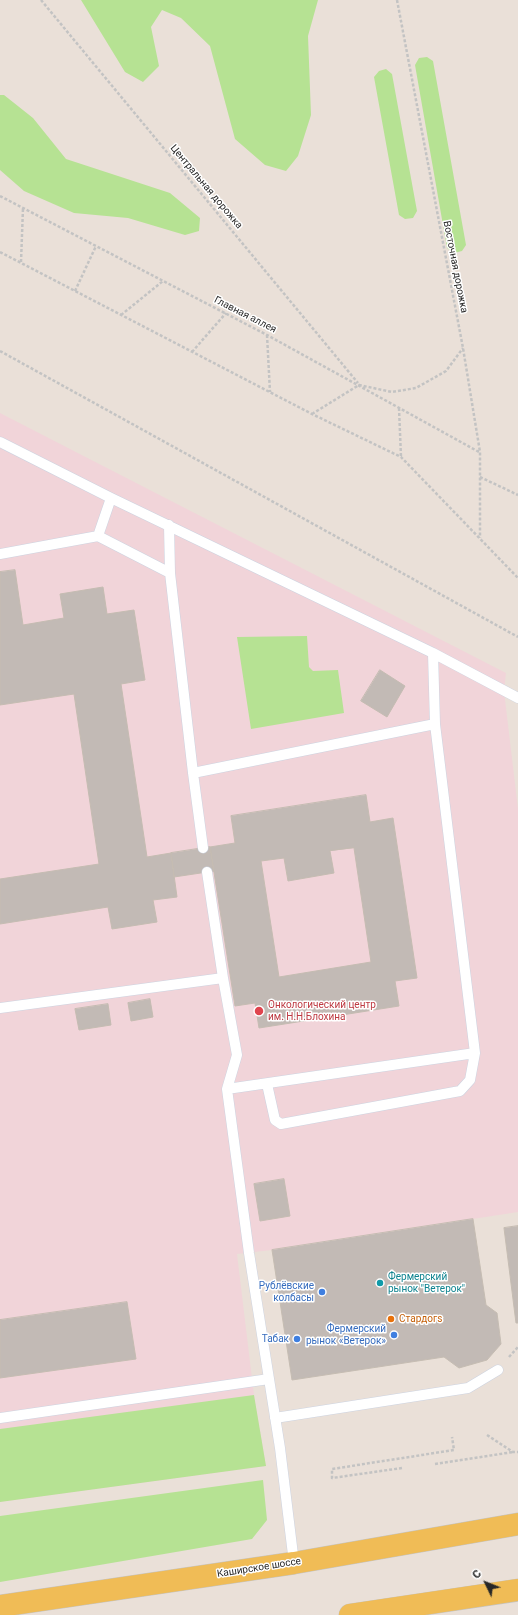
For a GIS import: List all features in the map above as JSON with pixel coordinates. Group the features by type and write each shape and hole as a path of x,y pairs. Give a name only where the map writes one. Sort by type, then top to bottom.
{"main road":[{"name":"Каширское шоссе","path":"0,1606 294,1563 518,1524"},
{"path":"350,1615 518,1590"}],"lane":[{"path":"0,442 111,498 433,653 518,698"},
{"path":"98,536 111,498"},
{"path":"169,525 170,573 193,773 204,848"},
{"path":"0,554 98,536 170,573"},
{"path":"267,1084 275,1120 281,1124 460,1091 470,1080 475,1053 435,724 433,653"},
{"path":"193,773 435,724"},
{"path":"207,872 222,978 237,1055 227,1089 249,1253 275,1418 294,1563"},
{"path":"0,1008 222,978"},
{"path":"227,1089 475,1053"},
{"path":"275,1418 468,1388 498,1370"},
{"path":"0,1418 268,1379"}],"path":[{"name":"Центральная дорожка","path":"41,0 359,385"},
{"name":"Восточная дорожка","path":"397,0 480,452 480,538"},
{"name":"Главная аллея","path":"0,196 267,335 480,452"},
{"path":"21,262 22,208"},
{"path":"75,291 96,246"},
{"path":"0,252 270,393 401,457 518,578"},
{"path":"121,315 163,281"},
{"path":"192,352 226,314"},
{"path":"267,335 270,393"},
{"path":"312,414 359,385 392,392 416,388 446,371 462,348"},
{"path":"0,351 518,637"},
{"path":"399,408 401,457"},
{"path":"480,477 518,495"},
{"path":"487,1435 513,1452"},
{"path":"402,1468 332,1478 332,1469 454,1450 452,1437"},
{"path":"435,1464 518,1452"}],"shaded area":[{"name":"Онкологический центр им. Н.Н.Блохина","path":"0,413 506,673 504,691 518,809 518,1212 272,1250 237,1254 254,1395 266,1466 0,1502"}],"green space":[{"path":"81,0 318,0 308,36 311,115 298,156 286,171 265,165 235,139 210,46 181,18 162,10 151,27 159,66 143,82 125,72"},
{"path":"427,57 433,61 466,245 462,251 454,253 447,248 415,65 419,58"},
{"path":"386,69 392,74 417,211 413,218 405,219 399,215 374,77 379,71"},
{"path":"0,95 4,95 33,118 66,159 170,193 200,218 199,231 185,235 128,218 74,213 24,191 0,170"},
{"path":"307,636 309,667 313,671 338,670 344,713 251,729 237,637"},
{"path":"254,1395 266,1466 0,1502 0,1429"},
{"path":"263,1480 267,1520 252,1539 0,1582 0,1516"}],"building":[{"path":"15,570 23,625 64,618 60,594 103,587 107,614 134,610 145,680 121,684 147,857 171,853 177,897 153,900 157,922 112,929 108,907 0,924 0,879 99,864 74,694 0,705 0,572"},
{"path":"380,670 405,686 387,717 361,701"},
{"path":"366,795 370,822 393,818 417,978 395,981 399,1006 259,1028 255,1003 235,1006 210,847 235,843 231,816","holes":["354,848 371,962 279,977 261,861 284,858 288,881 334,873 330,851"]},
{"path":"210,847 214,871 174,877 171,853"},
{"path":"150,999 153,1017 131,1021 128,1003"},
{"path":"108,1004 111,1025 79,1030 75,1009"},
{"path":"284,1179 290,1216 260,1221 254,1184"},
{"name":"Фермерский рынок \"Ветерок\"","path":"473,1219 486,1305 497,1313 501,1344 487,1360 459,1368 444,1357 292,1380 272,1250"},
{"path":"518,1226 518,1323 516,1323 504,1228"},
{"path":"127,1302 136,1359 0,1378 0,1320"}],"place":[{"name":"Онкологический центр им. Н.Н.Блохина","path":"259,1011"},
{"name":"Фермерский рынок \"Ветерок\"","path":"380,1283"},
{"name":"Рублёвские колбасы","path":"322,1292"},
{"name":"Стардогs","path":"391,1319"},
{"name":"Фермерский рынок «Ветерок»","path":"394,1335"},
{"name":"Табак","path":"297,1339"}]}
